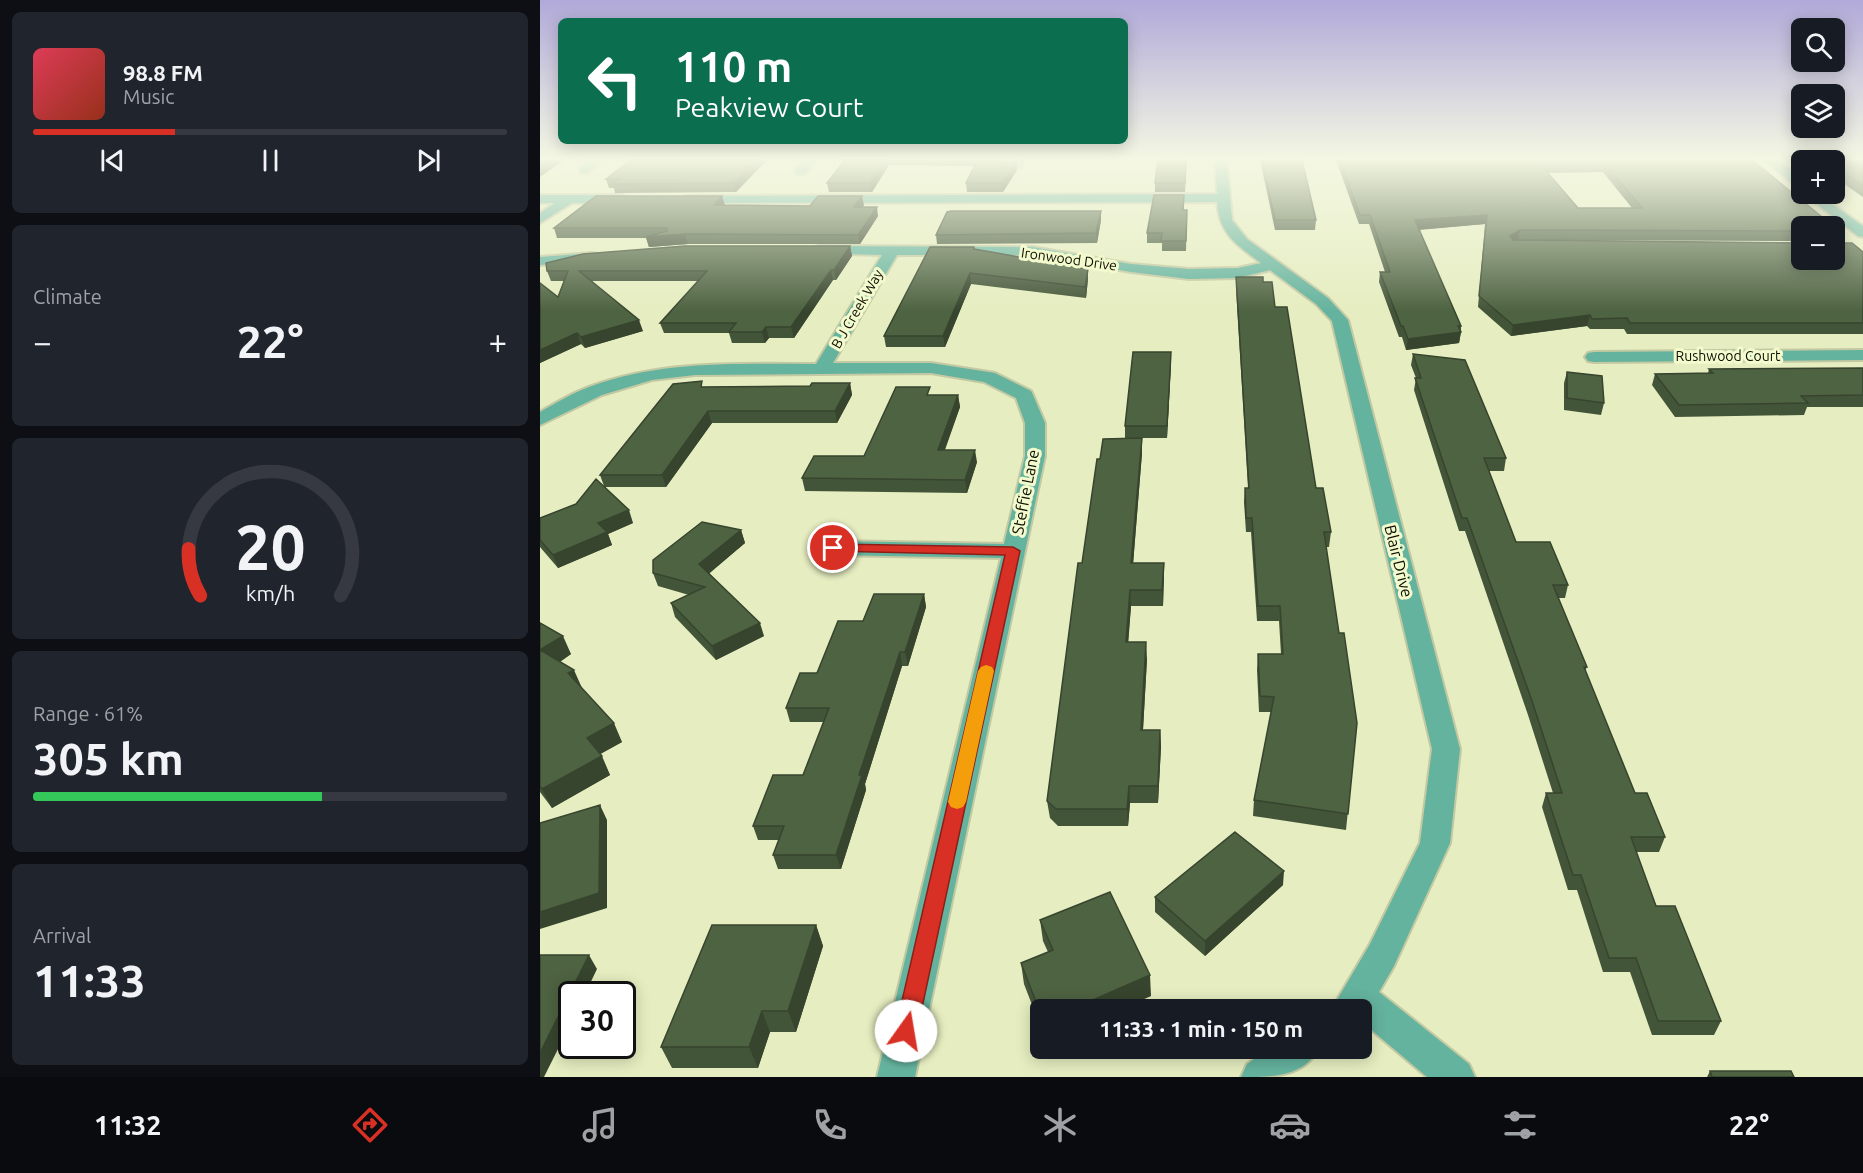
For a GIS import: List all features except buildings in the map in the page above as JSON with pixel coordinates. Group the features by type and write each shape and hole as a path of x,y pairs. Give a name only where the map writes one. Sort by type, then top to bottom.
{"street":[{"path":"540,219 552,210"},
{"name":"Blair Drive","path":"1225,210 1225,219 1242,242 1322,301 1340,320 1446,749 1436,843 1382,955 1355,999"},
{"path":"1832,210 1863,233"},
{"name":"Ironwood Drive","path":"801,250 1032,251 1131,268 1189,273 1238,273 1272,265"},
{"name":"B J Creek Way","path":"822,368 892,250"},
{"path":"540,261 602,256"},
{"name":"Rushwood Court","path":"1594,357 1863,355"},
{"name":"Steffie Lane","path":"540,419 595,391 650,375 694,370 931,368 989,377 1024,395 1035,423 1035,456 896,1077"},
{"path":"833,548 1013,551"},
{"name":"Blair Drive","path":"1372,1017 1456,1077"},
{"path":"1260,1077 1285,1059"}],"slow traffic":[{"path":"957,802 986,671"}],"route":[{"path":"833,548 1013,551 906,1031"}]}
